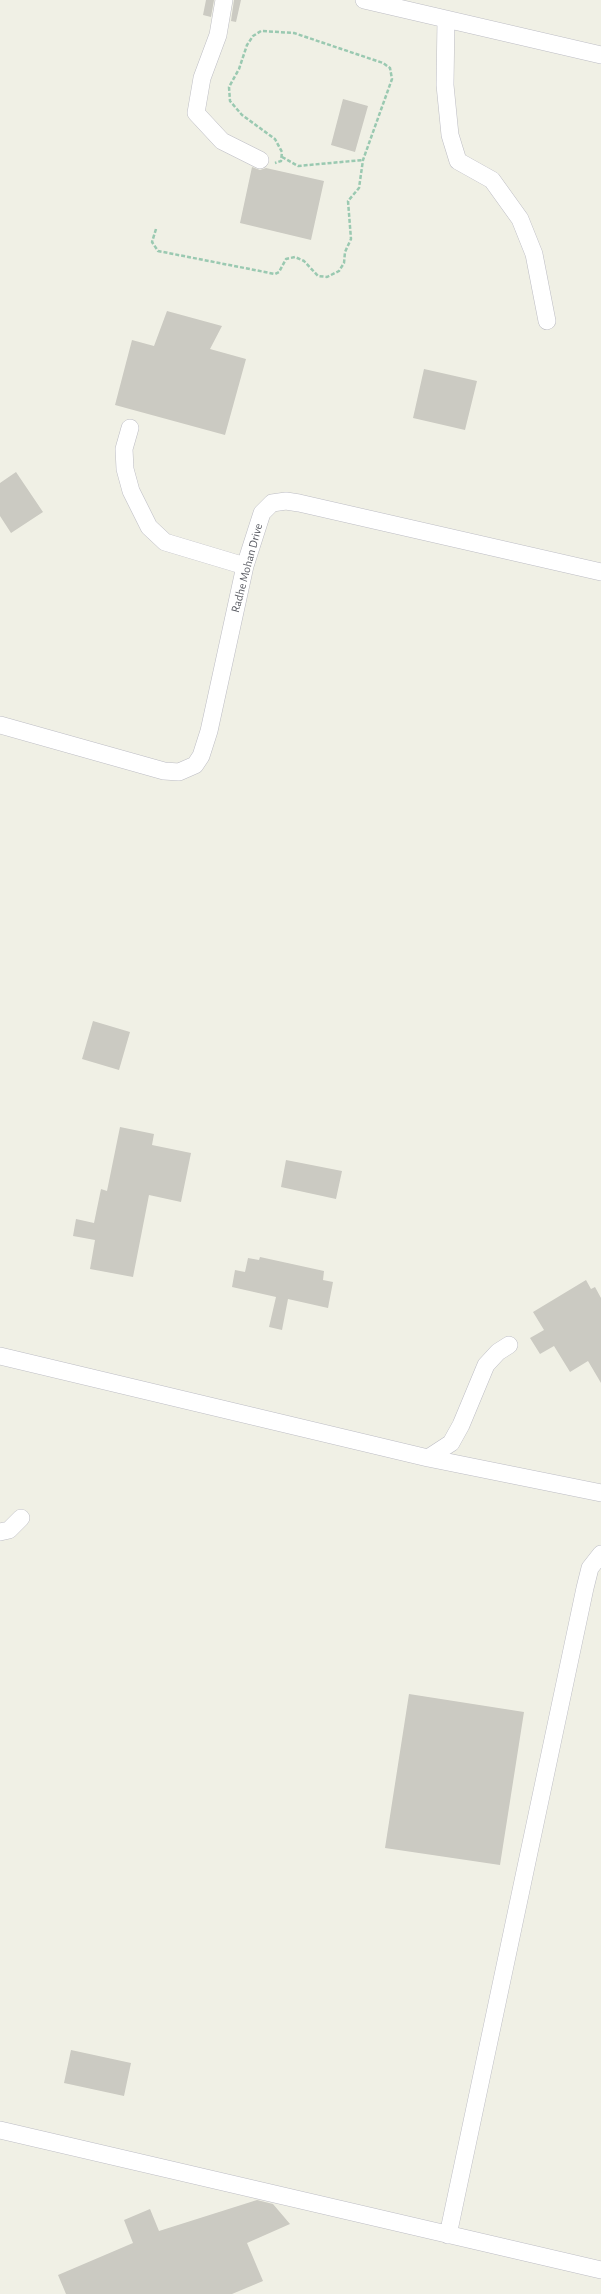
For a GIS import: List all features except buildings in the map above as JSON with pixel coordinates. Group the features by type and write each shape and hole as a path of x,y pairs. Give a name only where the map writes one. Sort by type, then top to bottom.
{"street":[{"path":"224,0 218,36 202,78 196,113 222,141 260,160"},
{"path":"364,0 601,56"},
{"path":"446,19 445,84 450,135 458,161 492,180 520,219 534,254 547,321"},
{"path":"130,428 124,449 125,469 131,491 149,527 165,542 245,566"},
{"name":"Radhe Mohan Drive","path":"0,724 164,771 179,772 195,765 202,756 209,731 245,566 262,513 272,504 286,501 601,572"},
{"path":"428,1458 450,1443 461,1425 486,1366 498,1352 509,1345"},
{"path":"0,1356 428,1458 601,1493"},
{"path":"0,1532 9,1530 21,1518"},
{"path":"448,2235 585,1588 590,1568 601,1554"},
{"path":"0,2130 601,2270"}],"path":[{"path":"156,229 152,242 158,251 275,274 279,272 286,259 295,257 304,262 318,276 327,277 339,271 344,263 345,252 351,239 348,201 359,188 363,160 392,79 390,68 383,63 294,33 261,31 253,36 247,45 239,69 229,87 230,101 242,115 276,139 282,152 281,161 272,164 260,160"},
{"path":"282,157 298,166 323,162 363,160"}]}
